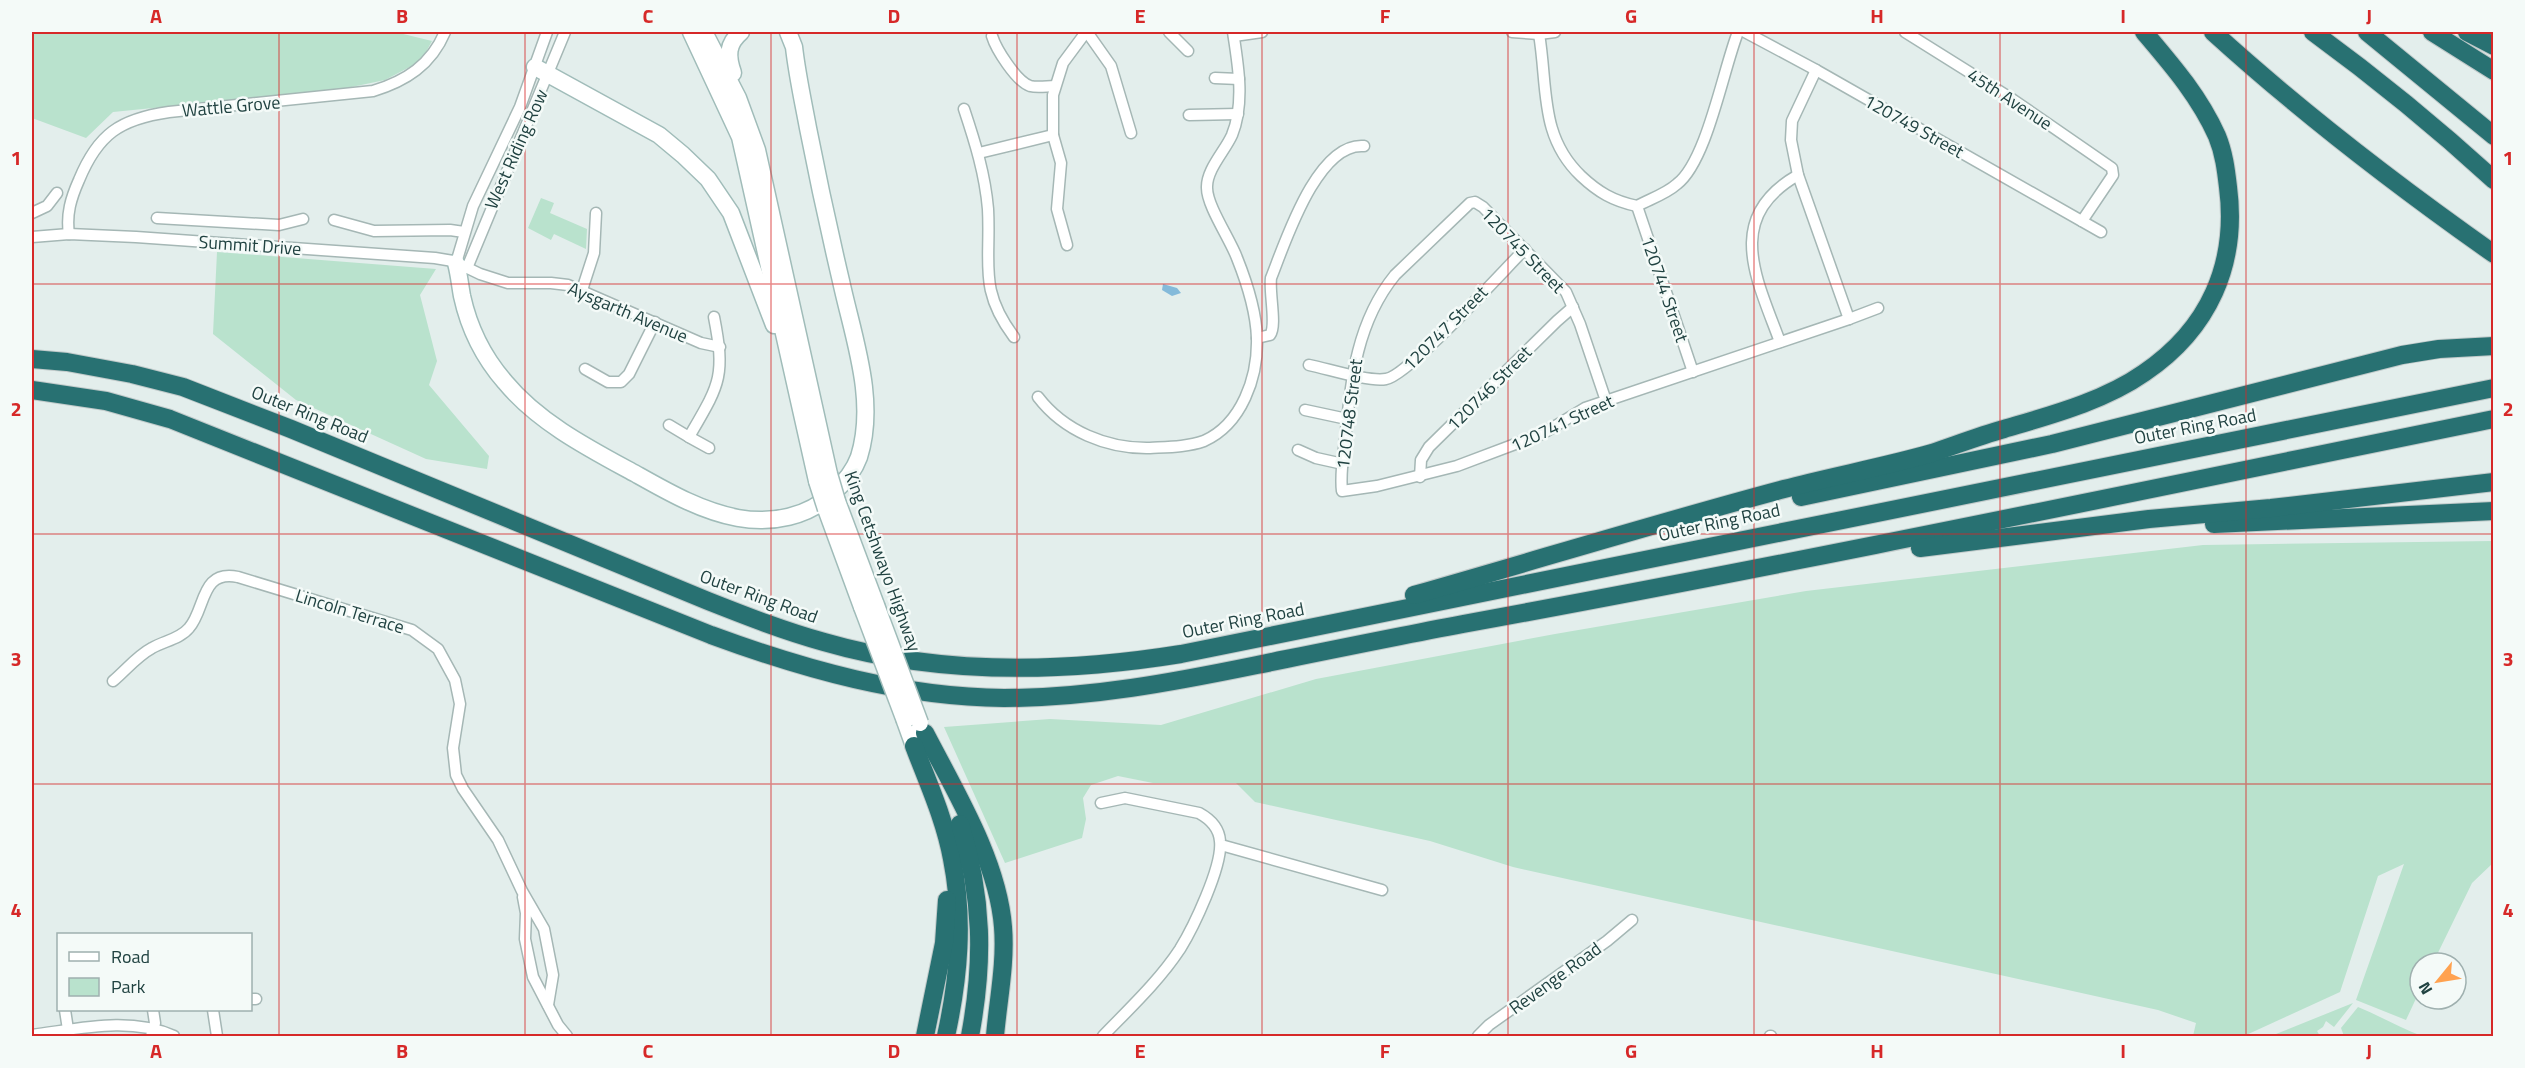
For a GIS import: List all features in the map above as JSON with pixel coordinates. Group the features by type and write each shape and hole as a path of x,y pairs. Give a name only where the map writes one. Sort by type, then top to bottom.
{"highway":[{"path":"1277,635 1749,499 1930,453 2057,413 2113,390 2144,373 2195,325 2222,277 2231,232 2225,163 2217,138 2202,106 2185,81 2144,32"},
{"path":"2212,32 2320,125 2493,254"},
{"path":"2313,32 2451,140 2493,180"},
{"path":"2367,32 2493,136"},
{"path":"2432,32 2493,71"},
{"path":"2467,32 2493,45"},
{"path":"1635,532 2052,444 2402,355 2439,349 2493,346"},
{"name":"Outer Ring Road","path":"32,359 67,362 132,374 183,387 252,413 762,622 824,642 863,652 951,665 1012,669 1074,667 1159,657 1277,635 2493,388"},
{"path":"32,390 106,401 170,419 743,647 833,675 934,694 1020,698 1107,692 1733,574 2493,419"},
{"path":"1733,574 2079,527 2459,488 2493,482"},
{"path":"2079,527 2251,523 2493,511"},
{"path":"916,731 944,861 948,901 944,943 925,1036"},
{"path":"916,731 973,828 999,903 1003,927 1003,952 995,1036"},
{"name":"King Cetshwayo Highway","path":"916,731 945,834 956,886 959,951 957,979 946,1036"},
{"name":"King Cetshwayo Highway","path":"916,731 959,821 977,895 981,953 970,1036"}],"main road":[{"name":"King Cetshwayo Highway","path":"691,32 740,137 794,380 823,478 831,505 916,731"},
{"name":"King Cetshwayo Highway","path":"704,32 738,99 752,135 764,181 823,478"},
{"path":"741,32 729,48 728,59 750,118 752,135"},
{"path":"777,32 786,41 796,64"},
{"path":"461,269 462,298 469,321 492,366 527,405 566,434 671,493 723,514 755,519 777,519 815,507 838,488 858,461 865,431 866,414 860,366 821,193 794,47 788,32"},
{"path":"542,71 645,127 672,145 708,179 724,201 742,238 794,380"}],"street":[{"name":"Wattle Grove","path":"69,234 69,206 88,160 103,138 124,123 144,116 169,112 357,94 388,86 401,81 421,67 445,32"},
{"name":"West Riding Row","path":"461,269 528,124 542,71 548,32"},
{"name":"West Riding Row","path":"461,269 464,232 485,178 515,118 565,32"},
{"path":"1067,245 1058,220 1061,163 1053,135 1054,86 1063,63 1086,32 1111,66 1131,133"},
{"path":"1169,32 1188,51"},
{"path":"1038,397 1056,418 1088,436 1139,448 1193,444 1223,429 1238,411 1250,384 1257,338 1254,313 1239,261 1211,205 1207,187 1210,174 1231,136 1238,114 1239,79 1233,34 1262,32"},
{"path":"1512,32 1539,34 1555,32"},
{"path":"1539,34 1549,123 1559,150 1593,188 1606,197 1636,206 1678,184 1693,167 1702,147 1738,32"},
{"name":"120749 Street","path":"1745,32 1816,69 2101,232"},
{"name":"45th Avenue","path":"1905,32 2012,99 2113,170 2113,175 2082,221"},
{"path":"992,36 998,50 1022,81 1039,87 1054,86"},
{"path":"1816,69 1792,121 1791,140 1798,175 1849,319"},
{"path":"1215,78 1239,79"},
{"path":"964,109 979,153 988,208 989,288 996,311 1014,337"},
{"path":"1189,115 1238,114"},
{"path":"515,118 528,124"},
{"path":"979,153 1053,135"},
{"path":"1257,338 1270,335 1273,330 1269,292 1271,278 1311,189 1320,173 1338,153 1355,146 1364,147"},
{"path":"1780,342 1754,270 1751,246 1754,229 1765,201 1771,193 1798,175"},
{"path":"32,213 47,206 57,192"},
{"name":"120745 Street","path":"1475,202 1483,207 1561,285 1574,307 1606,401"},
{"name":"120748 Street","path":"1342,491 1347,418 1359,342 1390,282 1464,208 1475,202"},
{"name":"120744 Street","path":"1636,206 1693,372"},
{"path":"582,290 594,253 596,213"},
{"path":"157,218 246,225 279,225 303,219"},
{"path":"334,220 374,231 450,230 464,232"},
{"path":"245,244 246,225"},
{"name":"Summit Drive","path":"32,237 69,234 435,258 461,269"},
{"name":"120747 Street","path":"1310,365 1369,379 1385,380 1400,374 1525,249"},
{"name":"Aysgarth Avenue","path":"461,269 508,283 551,283 582,290 701,343 720,347"},
{"name":"120746 Street","path":"1420,477 1421,460 1430,447 1557,321 1574,307"},
{"name":"120741 Street","path":"1342,491 1420,477 1457,466 1532,439 1585,408 1878,308"},
{"path":"689,437 716,388 721,362 714,317"},
{"path":"585,369 608,382 621,382 628,374 655,322"},
{"path":"1305,410 1347,418"},
{"path":"669,425 709,448"},
{"path":"1298,450 1317,458 1343,464"},
{"name":"Lincoln Terrace","path":"113,681 144,653 187,631 196,618 203,596 210,584 226,576 238,577 328,603 418,633 442,655 458,689 460,712 453,757 459,783 498,840 522,891 544,929 553,975 548,1005"},
{"path":"1101,803 1125,798 1199,813 1209,818 1215,827 1221,845 1211,883 1180,949 1103,1036"},
{"path":"1221,845 1382,890"},
{"name":"Lincoln Terrace","path":"522,891 526,913 525,939 533,977 567,1036"},
{"name":"Revenge Road","path":"1478,1036 1489,1025 1632,920"},
{"path":"533,977 553,975"},
{"path":"65,1011 68,1033"},
{"path":"152,1032 153,1011"},
{"path":"213,1011 217,1036"},
{"path":"32,1035 68,1033 122,1024 174,1036"}],"green space":[{"path":"32,32 395,32 432,41 421,61 385,80 342,89 113,112 86,138 32,118"},
{"path":"541,198 554,203 550,213 587,229 586,249 554,234 551,240 528,228"},
{"path":"217,252 436,269 420,295 437,361 429,385 489,456 487,469 426,459 296,400 213,334"},
{"path":"2493,541 2493,863 2472,883 2439,951 2408,951 2408,1011 2410,1011 2406,1020 2356,1000 2404,864 2378,876 2340,992 2244,1036 2193,1036 2196,1023 2158,1010 1513,867 1430,841 1255,802 1236,783 1153,783 1118,776 1091,785 1083,798 1086,819 1082,838 1005,863 944,727 1050,719 1161,725 1316,679 1555,634 1806,591 2203,545"},
{"path":"2353,1003 2334,1027 2326,1021 2317,1031 2320,1036 2276,1034"},
{"path":"2358,1007 2422,1036 2344,1036 2341,1028"}],"water":[{"path":"1163,284 1177,288 1181,293 1172,296 1162,290"}]}
